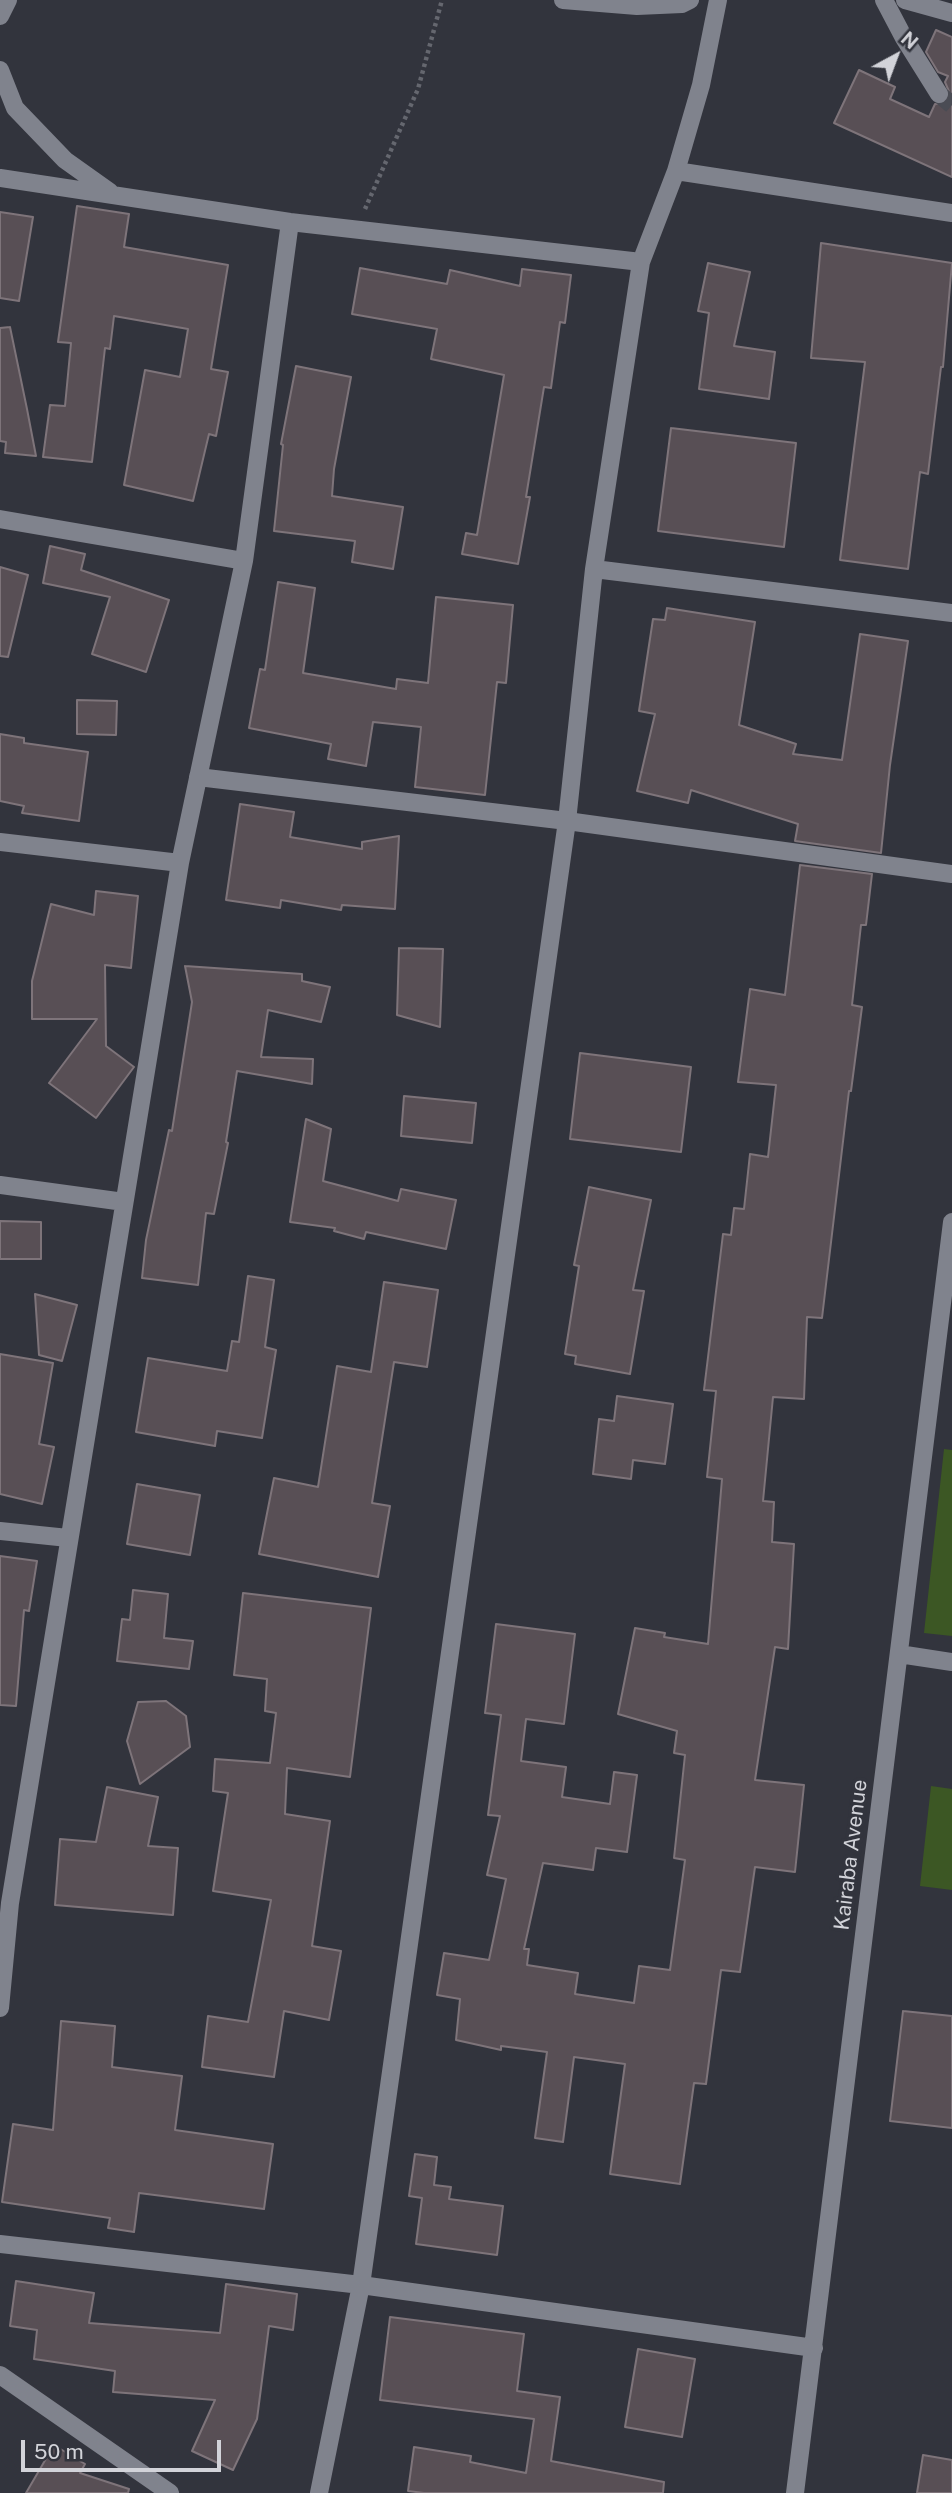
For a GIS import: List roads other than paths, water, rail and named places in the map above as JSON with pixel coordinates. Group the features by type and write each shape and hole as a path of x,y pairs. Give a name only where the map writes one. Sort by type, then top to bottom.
{"street":[{"path":"0,16 8,0"},
{"path":"563,0 637,6 682,4 690,0"},
{"path":"319,2493 361,2285 567,821 594,569 641,262 676,171 701,85 718,0"},
{"path":"884,0 939,94"},
{"path":"905,0 952,13"},
{"path":"0,71 15,108 65,160 115,195"},
{"path":"676,171 952,213"},
{"path":"0,178 290,222 641,262"},
{"path":"0,2008 10,1903 9,1858 68,1538 180,863 244,561 290,222"},
{"path":"0,519 244,561"},
{"path":"594,569 952,612"},
{"path":"198,777 567,821 952,874"},
{"path":"0,842 180,863"},
{"path":"0,1185 124,1202"},
{"name":"Kairaba Avenue","path":"794,2493 952,1222"},
{"path":"0,1531 68,1538"},
{"path":"899,1654 952,1662"},
{"path":"0,2244 361,2285 814,2348"},
{"path":"0,2375 170,2493"}],"tunnel":[{"path":"939,94 952,105"}]}
